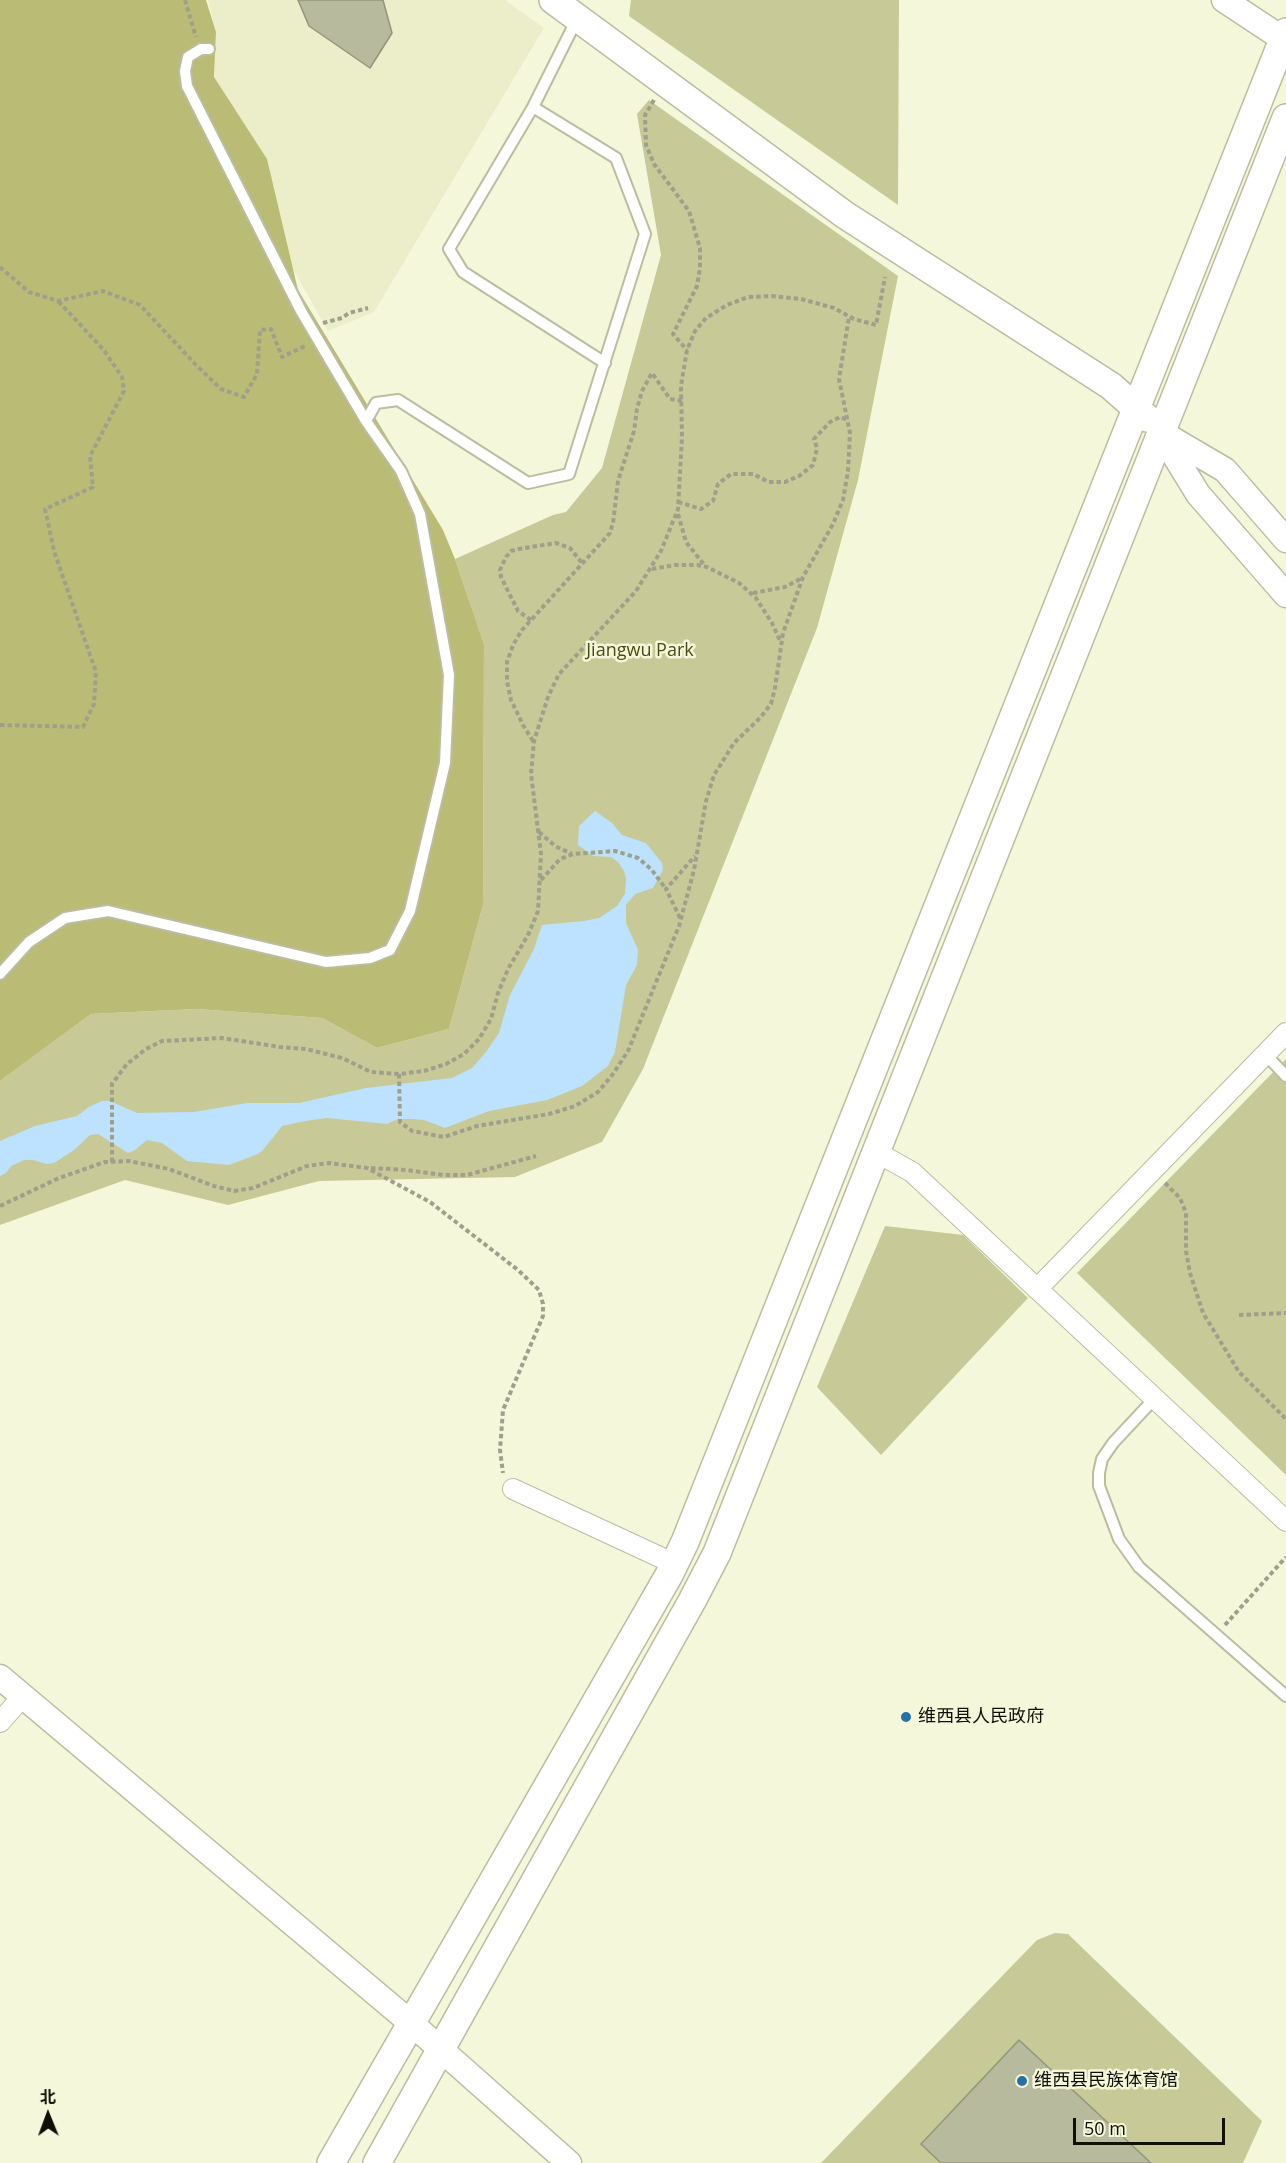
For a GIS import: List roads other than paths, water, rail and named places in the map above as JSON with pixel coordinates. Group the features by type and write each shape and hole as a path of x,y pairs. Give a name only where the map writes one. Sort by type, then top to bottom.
{"main road":[{"path":"553,0 845,215 1111,386 1160,432"},
{"path":"331,2163 675,1564 690,1531 1285,35"},
{"path":"377,2163 717,1553 1286,118"}],"street":[{"path":"1224,0 1285,35"},
{"path":"1160,432 1225,470 1286,540"},
{"path":"1160,432 1198,494 1286,595"},
{"path":"1037,1289 1286,1033"},
{"path":"876,1152 912,1172 1286,1521"},
{"path":"513,1489 675,1564"},
{"path":"0,1677 411,2023 569,2163"},
{"path":"0,1722 23,1696"}],"lane":[{"path":"578,18 533,107 449,249 463,272 605,363"},
{"path":"0,974 29,942 65,918 108,911 326,962 370,958 390,950 410,911 444,763 449,675 420,514 401,471 366,421 310,325 187,86 186,64 189,57 205,49"},
{"path":"366,421 376,403 398,400 528,483 569,474 645,234 616,158 533,107"},
{"path":"1265,1054 1286,1076"},
{"path":"1155,1398 1113,1443 1102,1460 1099,1486 1119,1539 1139,1567 1286,1696"}],"water":[{"path":"595,811 612,823 622,835 646,843 662,863 663,870 653,888 635,894 626,905 626,923 638,950 637,965 626,985 615,1052 608,1066 582,1086 547,1100 489,1111 445,1128 424,1120 412,1119 398,1119 387,1124 327,1118 282,1126 258,1154 229,1165 187,1161 162,1143 147,1140 128,1153 98,1134 90,1135 74,1150 54,1163 24,1160 11,1166 6,1173 0,1176 0,1141 35,1126 77,1116 102,1101 110,1101 137,1113 194,1112 247,1103 299,1103 366,1088 452,1078 472,1068 499,1033 510,995 534,949 542,925 599,918 617,906 625,894 626,879 618,862 611,857 593,856 578,845 579,826"}],"place":[{"name":"维西县人民政府","path":"906,1717"},
{"name":"维西县民族体育馆","path":"1022,2081"}],"park label":[{"name":"Jiangwu Park","path":"640,651"}]}
